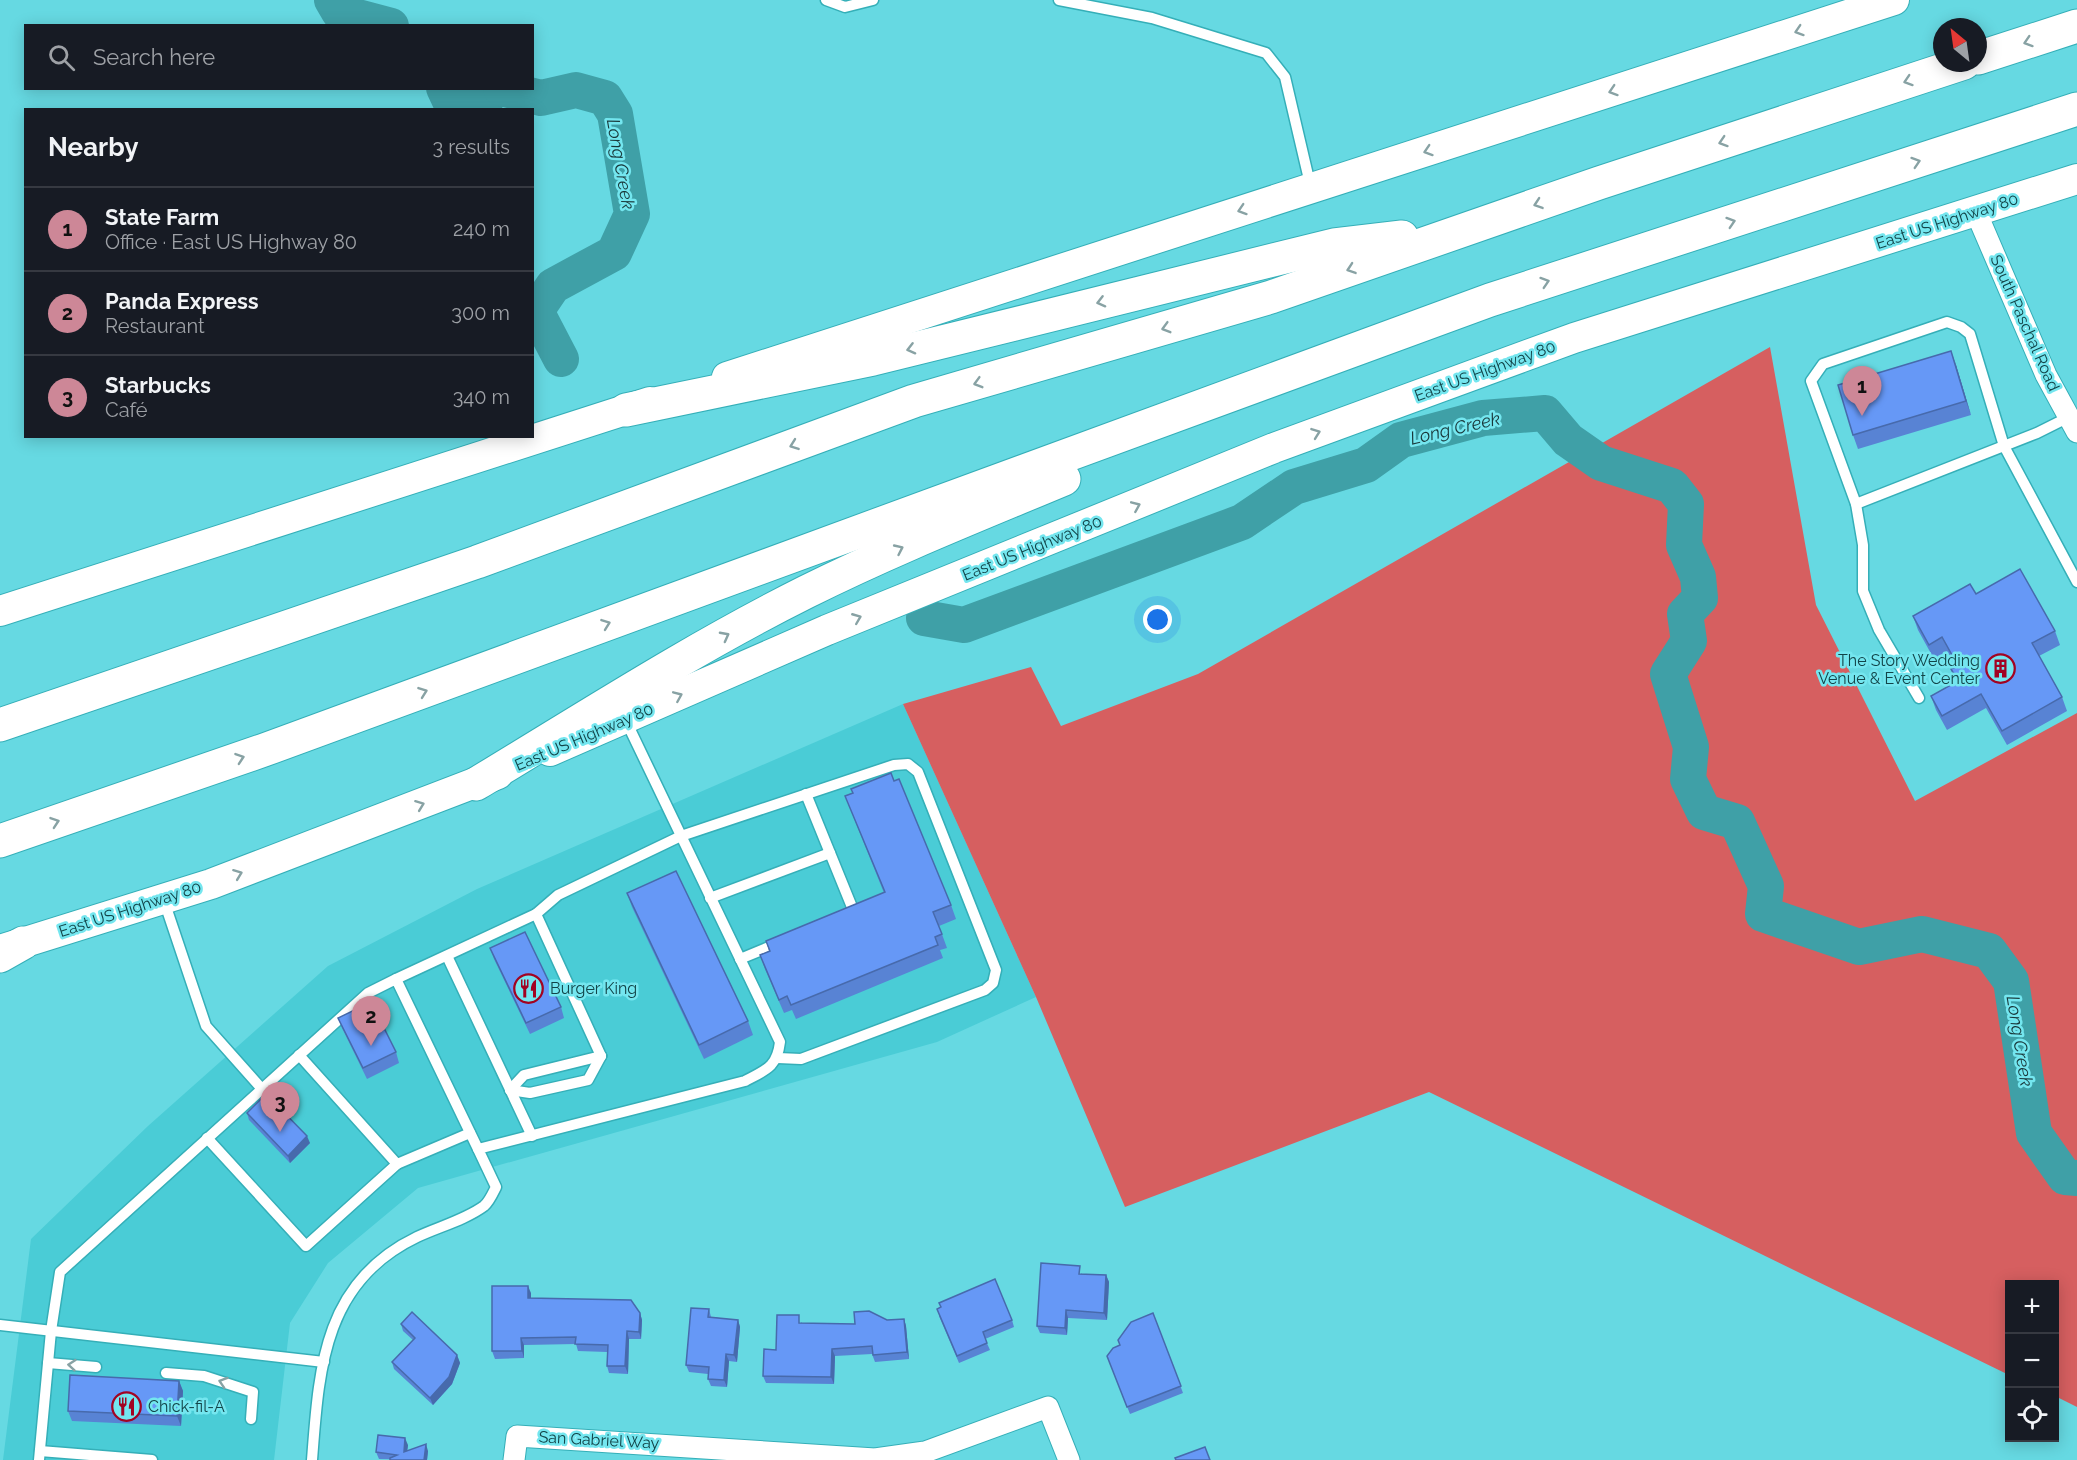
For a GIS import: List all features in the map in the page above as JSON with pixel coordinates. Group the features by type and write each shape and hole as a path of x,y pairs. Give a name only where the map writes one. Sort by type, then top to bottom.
{"highway":[{"path":"1987,55 2077,26"},
{"path":"0,725 477,562 914,401 1271,297 1466,229 1937,72"},
{"path":"0,841 264,750 1490,300 2077,109"},
{"path":"626,410 873,359 1334,245 1466,229"},
{"path":"476,784 698,651 806,592 936,532 1490,300"}],"main road":[{"path":"0,611 1311,188 1836,9 1894,0"},
{"name":"East US Highway 80","path":"6,948 211,884 476,784 827,630 1274,448 1574,338 2077,179"}],"street":[{"name":"South Paschal Road","path":"1976,212 2046,375 2073,424"},
{"name":"San Gabriel Way","path":"514,1460 517,1436 875,1459 925,1452 1048,1407 1070,1460"}],"lane":[{"path":"826,0 844,7 873,0"},
{"path":"1059,0 1152,18 1266,53 1285,77 1311,188"},
{"path":"1919,698 1879,630 1863,591 1863,545 1856,504 1811,381 1823,364 1947,322 1961,327 1970,334 2004,446 2077,582"},
{"path":"1856,504 2004,446 2073,424"},
{"path":"478,1149 745,1081 768,1068 778,1058 780,1042 625,719"},
{"path":"153,1460 39,1455 51,1331 60,1272 368,993 536,914 558,895 681,836 894,765 908,764 918,772 996,970 993,983 985,990 801,1059 778,1058"},
{"path":"806,794 855,912 834,921"},
{"path":"710,897 830,853"},
{"path":"163,899 206,1026 262,1089"},
{"path":"536,914 601,1056"},
{"path":"740,959 792,938"},
{"path":"447,956 532,1136"},
{"path":"312,1460 317,1392 332,1328 342,1303 370,1268 413,1239 485,1205 496,1187 396,980"},
{"path":"299,1055 397,1164"},
{"path":"510,1090 524,1075 601,1056"},
{"path":"510,1090 530,1093 588,1080 601,1056"},
{"path":"207,1138 306,1246 397,1164 470,1133"},
{"path":"0,1325 324,1362"},
{"path":"48,1363 96,1367"},
{"path":"166,1373 204,1376 254,1392 251,1419"}],"shaded area":[{"path":"1770,347 1816,605 1915,801 2077,713 2077,1407 2059,1398 2059,1280 2005,1280 2005,1373 1429,1092 1125,1207 1036,997 903,704 1031,667 1061,726 1198,674"},
{"path":"903,704 1036,997 937,1042 418,1188 328,1263 290,1323 274,1460 3,1460 31,1239 148,1126 328,966 477,889"}],"building":[{"path":"1951,351 1966,401 1853,435 1838,385"},
{"name":"The Story Wedding Venue & Event Center","path":"2020,569 2055,631 2032,643 2062,697 2002,731 1981,694 1942,716 1931,696 1958,681 1951,669 1958,666 1942,637 1929,645 1913,616 1970,584 1976,594"},
{"path":"891,773 894,781 899,779 951,905 933,912 942,934 935,937 938,945 791,1005 787,996 779,1000 760,955 770,951 766,941 885,892 845,796 853,793 851,789"},
{"path":"676,871 748,1021 699,1045 627,893"},
{"name":"Burger King","path":"525,932 561,1007 526,1023 490,948"},
{"path":"371,1002 396,1052 363,1068 338,1018"},
{"path":"266,1094 307,1136 288,1156 247,1113"},
{"path":"1041,1263 1080,1266 1079,1274 1106,1275 1104,1313 1066,1310 1065,1328 1037,1326"},
{"path":"995,1279 1012,1320 983,1332 987,1343 957,1356 937,1309 941,1307 939,1303"},
{"path":"492,1286 528,1286 528,1298 631,1300 640,1313 639,1332 627,1331 625,1366 607,1366 608,1345 575,1344 576,1337 521,1338 522,1351 492,1351"},
{"path":"691,1308 709,1309 708,1317 738,1320 734,1355 726,1354 724,1380 708,1379 709,1367 686,1365"},
{"path":"869,1311 887,1320 904,1319 907,1352 873,1355 872,1346 832,1349 831,1377 763,1376 764,1349 776,1350 777,1315 799,1315 799,1323 855,1324 854,1312"},
{"path":"412,1312 457,1355 449,1377 430,1398 392,1362 415,1338 401,1324"},
{"path":"1153,1313 1181,1386 1127,1407 1107,1356 1113,1348 1120,1345 1118,1340 1131,1322"},
{"name":"Chick-fil-A","path":"70,1375 179,1381 177,1416 68,1411"},
{"path":"378,1435 405,1438 404,1452 426,1444 424,1460 390,1460 397,1455 376,1452"},
{"path":"1205,1447 1210,1460 1176,1460 1175,1458"}],"waterway":[{"name":"Long Creek","path":"332,0 339,12 384,24"},
{"name":"Long Creek","path":"445,90 451,103 472,108"},
{"name":"Long Creek","path":"477,108 494,90"},
{"name":"Long Creek","path":"509,90 541,98 576,90 605,98 615,114 632,214 614,253 553,286 536,311 561,359"},
{"name":"Long Creek","path":"924,618 964,625 1242,522 1294,487 1366,465 1401,440 1483,418 1545,413 1568,440 1601,463 1672,486 1686,504 1684,545 1698,577 1700,598 1685,614 1689,641 1668,674 1691,747 1688,779 1704,812 1737,822 1766,886 1763,914 1859,947 1922,934 1989,951 2011,981 2034,1133 2065,1177 2077,1178"}],"place":[{"name":"State Farm","path":"1862,416"},
{"name":"The Story Wedding Venue & Event Center","path":"2001,669"},
{"name":"Burger King","path":"529,988"},
{"name":"Panda Express","path":"371,1046"},
{"name":"Starbucks","path":"280,1132"},
{"name":"Chick-fil-A","path":"127,1406"}]}
